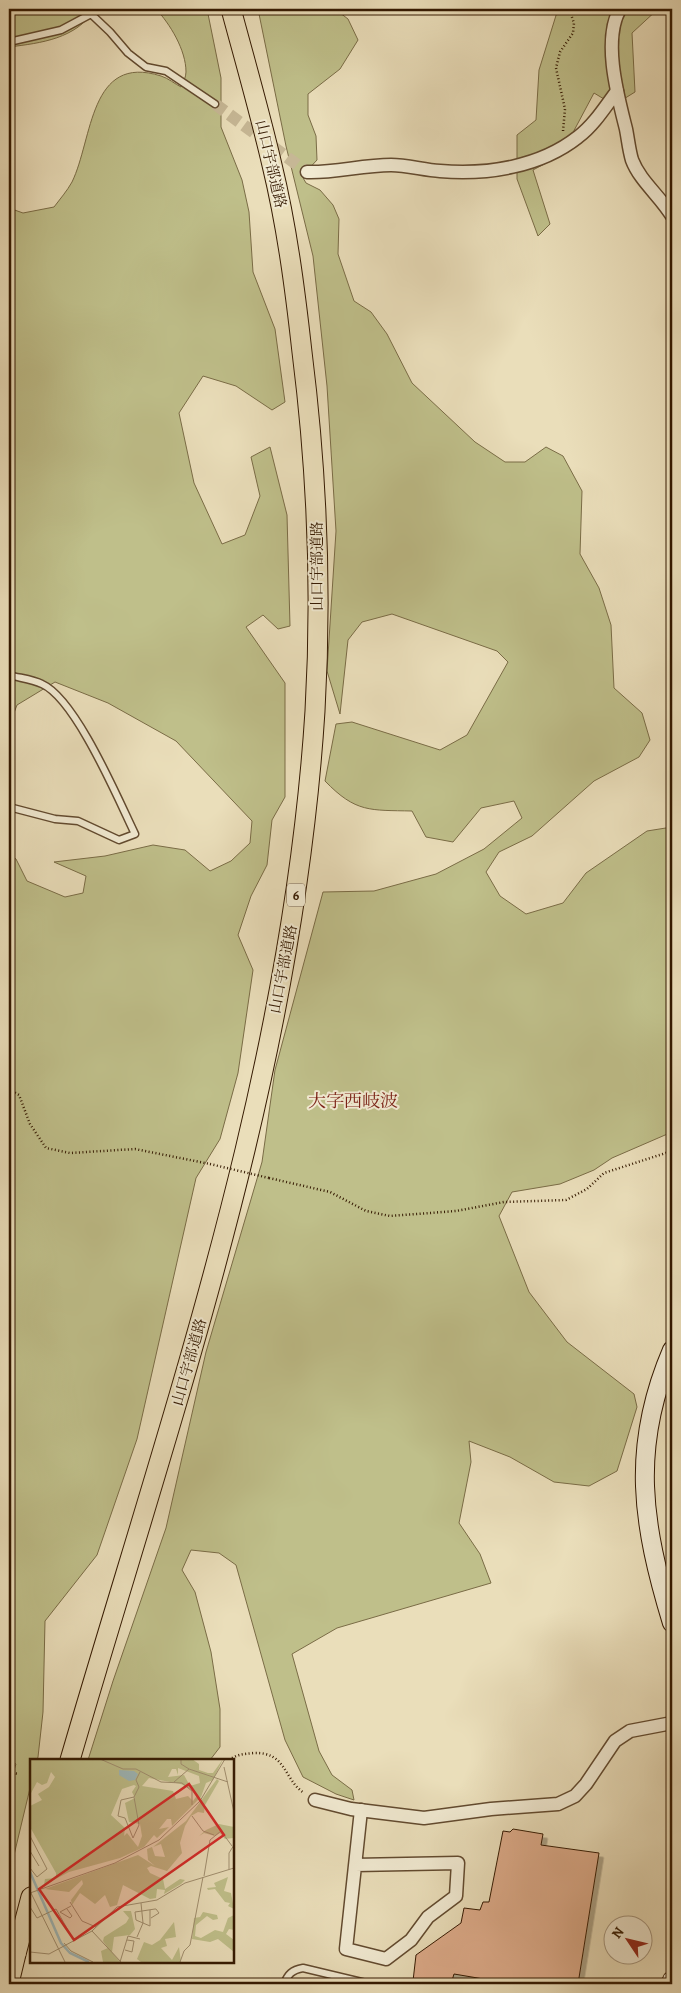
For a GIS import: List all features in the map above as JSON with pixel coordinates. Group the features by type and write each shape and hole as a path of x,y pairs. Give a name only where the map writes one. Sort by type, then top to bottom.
{"main road":[{"name":"山口宇部道路","path":"70,1759 178,1402 246,1155 294,906 309,779 315,708 317,532 309,409 292,270 277,186 231,9"},
{"path":"9,1983 30,1901"}],"street":[{"path":"620,9 615,20 612,39 617,91 632,160 645,180 662,199 672,216"},
{"path":"307,172 329,173 392,165 462,172 511,168 562,148 591,125 617,91"},
{"path":"672,1350 661,1377 653,1406 644,1476 650,1542 672,1623"},
{"path":"316,1800 361,1810 424,1818 491,1809 558,1804 575,1796 586,1784 615,1741 630,1731 672,1723"},
{"path":"355,1865 458,1863 456,1896 428,1918 411,1940 386,1959 346,1949 355,1865 361,1810"},
{"path":"671,1984 672,1980"}],"lane":[{"path":"9,42 61,30 91,14 128,53 146,67 166,71 215,104"},
{"path":"9,675 43,684 60,697 80,726 135,834 119,840 78,820 55,819 9,807"},
{"path":"284,1984 288,1975 294,1970 303,1968 370,1984"}],"path":[{"path":"562,148 565,109 556,68 560,52 572,32 574,23 569,9"},
{"path":"9,1089 19,1095 30,1124 46,1148 70,1153 135,1149 210,1164 330,1192 366,1211 390,1216 456,1211 504,1202 566,1200 587,1189 604,1173 672,1150"},
{"path":"230,1759 240,1754 262,1753 272,1756 280,1762 298,1789 316,1800"},
{"path":"9,1772 18,1774"}],"green space":[{"path":"9,9 95,9 78,27 57,38 9,47"},
{"path":"156,9 207,9 221,78 221,127 242,180 249,212 253,272 275,329 285,402 272,410 236,386 203,376 179,413 194,483 222,544 245,535 260,496 251,457 270,447 287,515 290,626 278,629 263,615 246,627 285,683 285,797 272,820 267,865 251,896 238,935 253,970 238,1073 220,1139 196,1178 137,1439 97,1555 45,1621 43,1712 38,1757 37,1759 30,1759 30,1788 9,1876 9,1785 16,1764 9,1760 9,854 16,859 27,881 65,897 83,893 86,876 54,862 105,856 153,845 185,850 210,871 231,861 250,843 252,821 176,741 108,703 55,682 17,705 9,726 9,208 23,213 54,207 72,182 97,104 107,88 120,77 137,72 161,76 181,87 186,74 185,64 180,46 167,22"},
{"path":"258,9 308,9 311,11 335,9 348,19 358,40 340,69 308,94 308,115 316,136 317,160 302,176 306,183 320,190 333,205 339,219 338,254 354,301 371,312 387,334 412,383 475,442 505,462 525,462 546,447 563,456 582,491 580,554 599,588 611,625 614,688 642,713 650,740 639,757 594,781 532,836 499,852 486,872 500,896 526,914 563,903 586,873 647,831 672,827 672,1132 612,1158 594,1170 560,1184 512,1192 499,1216 529,1292 567,1342 634,1394 637,1407 617,1471 589,1486 554,1482 510,1457 469,1441 471,1462 459,1523 480,1554 491,1583 337,1628 292,1654 319,1751 332,1775 352,1790 354,1800 336,1794 303,1777 285,1740 236,1565 219,1553 191,1550 182,1570 195,1592 211,1652 220,1709 220,1747 211,1759 88,1759 166,1528 206,1352 262,1162 275,1070 323,892 374,891 436,874 484,849 522,818 514,801 481,808 453,842 426,837 412,811 364,808 346,799 325,781 336,724 352,722 440,750 467,735 508,662 497,651 392,614 362,622 348,640 340,714 327,671 336,531 327,386 313,256 286,146"},
{"path":"558,9 658,9 632,33 635,92 614,105 594,93 561,155 533,170 550,224 538,236 517,179 517,135 536,120 539,70"}],"building":[{"path":"513,1829 543,1834 541,1845 599,1853 578,1984 513,1984 454,1974 451,1984 413,1981 416,1955 461,1923 464,1908 480,1910 483,1902 489,1902 503,1831 510,1832"}],"tunnel":[{"path":"215,104 307,172"}],"district":[{"name":"大字西岐波","path":"353,1101"}]}
